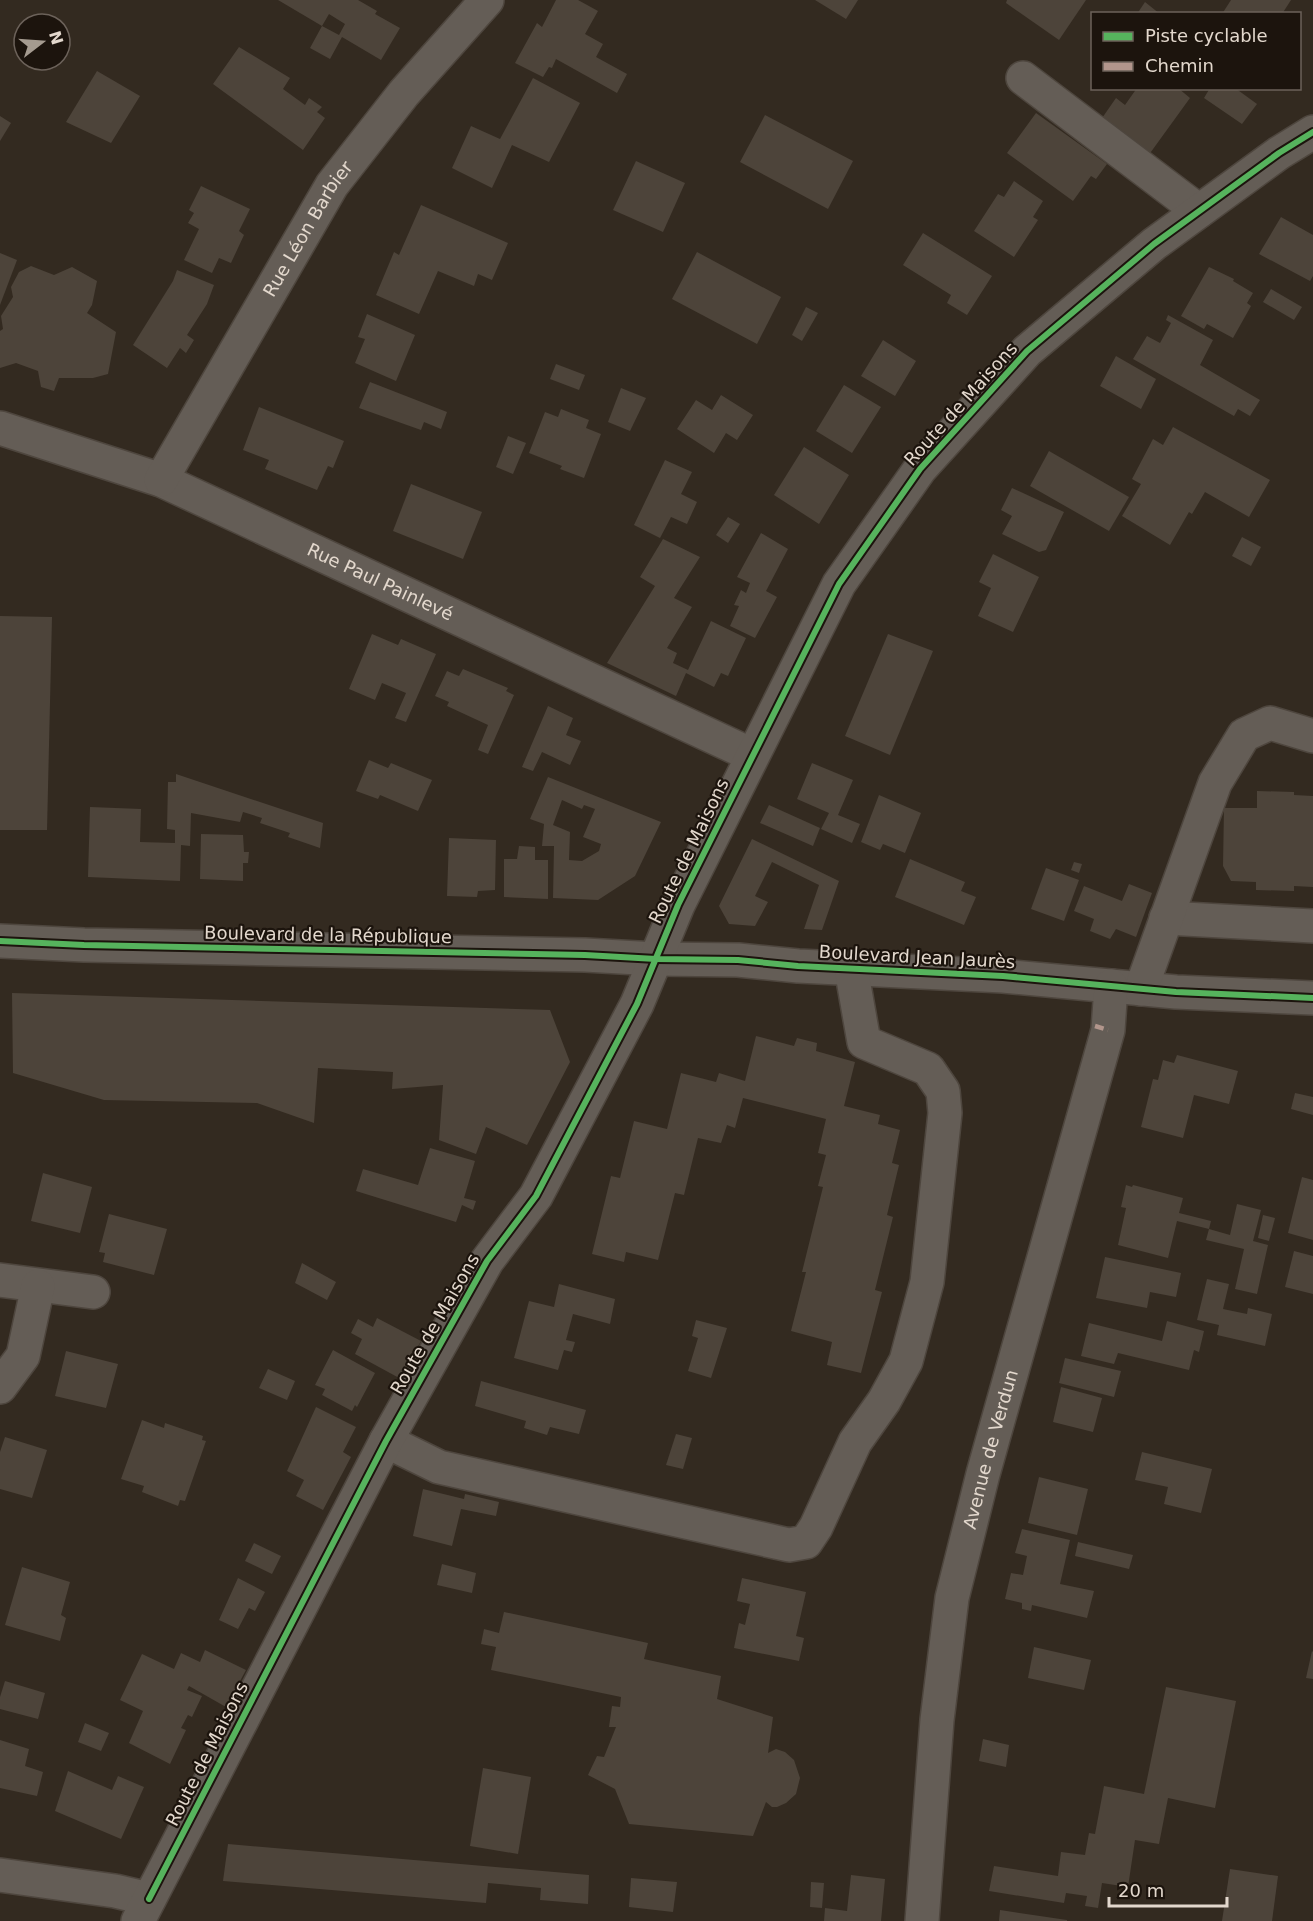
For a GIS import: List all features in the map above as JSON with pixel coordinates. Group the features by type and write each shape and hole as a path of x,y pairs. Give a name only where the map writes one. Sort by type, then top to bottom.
{"street":[{"name":"Rue Léon Barbier","path":"161,480 332,184 404,93 487,0"},
{"path":"1023,78 1199,211"},
{"name":"Route de Maisons","path":"144,1910 386,1441 488,1261 536,1196 637,1004 678,905 839,584 920,469 1028,351 1154,244 1279,153 1313,132"},
{"name":"Rue Paul Painlevé","path":"0,428 161,480 752,755"},
{"name":"Avenue de Verdun","path":"922,1921 937,1720 952,1598 983,1474 1108,1030 1126,987 1166,918 1215,783 1244,735 1270,723 1313,736"},
{"path":"1166,918 1313,926"},
{"name":"Boulevard de la République","path":"0,941 585,955 656,959"},
{"name":"Boulevard Jean Jaurès","path":"656,959 738,960 1003,976 1176,992 1313,998"},
{"path":"386,1441 439,1467 789,1545 806,1542 816,1527 855,1442 884,1401 906,1361 927,1282 945,1113 943,1091 928,1069 864,1042 852,968"},
{"path":"0,1280 93,1292"},
{"path":"0,1387 23,1356 38,1286"},
{"path":"0,1875 115,1891 144,1910"}],"building":[{"path":"278,0 358,0 377,11 375,14 400,28 381,60 342,37 330,59 310,48 322,26","holes":["329,14 345,24 339,35 322,26"]},
{"path":"556,0 578,0 598,11 585,34 603,44 596,57 627,74 617,93 556,59 552,68 549,67 543,77 515,63 537,23 542,27"},
{"path":"815,0 858,0 846,19"},
{"path":"1007,0 1086,0 1059,40 1006,3"},
{"path":"1231,0 1291,0 1283,12 1223,12"},
{"path":"1145,2 1158,12 1138,12"},
{"path":"239,47 290,78 283,89 305,105 309,98 322,107 317,112 325,118 303,150 213,84"},
{"path":"97,71 140,96 111,143 66,122"},
{"path":"533,78 580,103 549,162 512,145 492,188 452,168 471,126 500,139"},
{"path":"1136,90 1180,90 1190,98 1148,156 1100,121 1116,98 1125,105"},
{"path":"1209,90 1238,90 1257,104 1242,124 1204,98"},
{"path":"1036,113 1107,164 1096,179 1091,176 1073,201 1007,153"},
{"path":"765,115 853,161 828,209 740,162"},
{"path":"0,116 11,123 0,141"},
{"path":"636,161 685,183 663,232 613,210"},
{"path":"1014,181 1043,201 1033,217 1038,220 1014,257 974,231 998,194 1004,197"},
{"path":"201,186 250,209 239,231 244,235 231,263 219,258 212,273 184,260 199,229 188,223 194,213 189,210"},
{"path":"421,205 508,243 492,280 478,274 474,286 438,271 419,314 376,295 394,252 399,255"},
{"path":"1281,217 1313,235 1313,276 1310,281 1259,254"},
{"path":"923,233 992,276 967,315 947,303 951,295 903,265"},
{"path":"697,252 781,297 757,344 672,299"},
{"path":"0,253 17,260 0,305"},
{"path":"31,266 54,275 72,267 97,281 92,305 87,313 116,332 108,374 93,378 59,378 54,391 41,387 38,371 16,363 0,368 0,331 3,329 1,316 13,297 11,287 19,272"},
{"path":"1209,267 1234,279 1233,281 1253,293 1247,303 1251,306 1233,338 1207,324 1204,329 1181,316"},
{"path":"177,270 214,285 207,304 187,335 194,340 186,353 180,348 167,368 133,345 173,281"},
{"path":"1271,289 1302,307 1294,320 1263,302"},
{"path":"806,307 818,313 802,341 792,335"},
{"path":"367,314 415,335 396,381 355,363 365,339 358,337"},
{"path":"1168,315 1213,340 1200,365 1260,400 1250,416 1238,409 1234,416 1133,359 1147,336 1160,343 1171,323 1166,320"},
{"path":"883,340 916,361 895,396 861,376"},
{"path":"1116,356 1156,379 1141,409 1100,386"},
{"path":"556,364 585,375 579,390 550,379"},
{"path":"370,382 447,412 441,429 424,422 421,430 359,408"},
{"path":"844,385 881,407 852,453 816,431"},
{"path":"621,388 646,398 630,431 608,422"},
{"path":"721,395 753,415 737,440 726,433 714,453 677,429 696,400 712,410"},
{"path":"259,407 344,441 333,468 328,466 317,490 265,469 269,460 243,450"},
{"path":"561,409 589,420 586,428 601,434 584,478 560,469 562,466 529,453 545,412 558,417"},
{"path":"1173,427 1270,480 1249,517 1205,492 1192,514 1189,512 1170,545 1122,516 1141,484 1132,479 1153,439 1163,445"},
{"path":"508,436 526,443 513,474 496,467"},
{"path":"804,447 849,475 819,524 774,495"},
{"path":"1049,451 1129,497 1109,531 1030,486"},
{"path":"665,460 692,472 681,494 697,502 687,524 671,517 660,538 634,525"},
{"path":"411,484 482,512 463,559 393,531"},
{"path":"1012,488 1064,512 1046,550 1039,552 1002,534 1012,516 1001,510"},
{"path":"728,517 740,524 728,543 716,535"},
{"path":"761,533 788,549 766,591 777,597 755,638 730,626 739,606 734,605 741,590 746,593 750,583 737,577"},
{"path":"1242,537 1261,547 1251,566 1232,556"},
{"path":"663,539 700,557 674,598 692,607 667,648 677,653 673,663 688,670 711,621 746,638 728,676 721,673 714,687 686,673 676,696 607,663 655,586 640,577"},
{"path":"993,554 1039,577 1013,632 978,616 991,588 979,582"},
{"path":"0,616 52,617 47,830 0,830"},
{"path":"372,634 398,645 401,639 436,654 406,722 395,718 406,693 382,683 375,700 349,689"},
{"path":"888,634 933,651 890,755 845,736"},
{"path":"463,669 508,688 506,691 514,695 488,754 478,750 488,725 447,706 449,702 435,696 447,671 459,676"},
{"path":"548,706 573,718 566,735 581,741 570,765 542,752 533,771 522,767"},
{"path":"369,760 388,768 391,763 432,780 418,811 380,795 378,799 356,791"},
{"path":"812,763 853,780 838,815 860,824 852,843 821,829 829,813 797,799"},
{"path":"176,774 323,823 320,848 288,837 290,833 260,823 262,818 243,812 240,822 191,813 190,846 181,845 180,881 88,877 90,807 141,809 140,842 175,843 175,830 167,829 168,782 176,782"},
{"path":"548,777 661,822 635,876 598,900 553,898 554,846 542,846 544,824 530,819","holes":["562,800 582,809 584,805 595,809 583,837 601,844 599,851 582,861 569,860 570,832 553,825"]},
{"path":"1257,791 1294,792 1294,795 1313,796 1313,887 1294,886 1294,891 1256,890 1256,882 1231,881 1223,866 1224,808 1257,808"},
{"path":"879,795 921,813 905,853 883,844 880,850 861,842"},
{"path":"769,805 820,828 813,846 760,823"},
{"path":"201,834 243,835 244,852 249,852 248,863 243,863 243,881 200,879"},
{"path":"449,838 496,840 495,890 478,891 477,897 447,896"},
{"path":"752,839 839,881 822,930 804,929 819,885 772,862 755,896 768,902 755,926 729,924 719,906"},
{"path":"519,846 535,847 535,860 548,860 548,899 504,897 504,859 517,859"},
{"path":"910,859 965,882 961,891 976,897 964,925 895,897"},
{"path":"1074,862 1082,864 1079,873 1071,870"},
{"path":"1046,868 1079,880 1064,921 1031,909"},
{"path":"1129,884 1152,893 1136,937 1116,929 1110,939 1090,931 1094,919 1074,911 1084,886 1122,901"},
{"path":"12,993 550,1010 570,1062 527,1145 486,1127 476,1154 439,1140 443,1085 392,1089 393,1072 318,1068 314,1123 257,1103 104,1100 13,1073"},
{"path":"756,1036 794,1046 797,1038 817,1043 816,1051 855,1062 844,1106 880,1115 878,1124 900,1130 892,1163 899,1165 887,1215 893,1217 875,1290 882,1292 861,1373 827,1365 832,1342 791,1331 806,1272 802,1272 823,1187 818,1186 826,1155 818,1153 826,1119 743,1098 735,1128 727,1125 721,1143 698,1138 684,1195 675,1193 658,1260 626,1252 624,1262 592,1254 611,1176 620,1178 634,1121 667,1129 681,1073 716,1082 719,1073 745,1081"},
{"path":"1177,1055 1238,1071 1229,1104 1194,1095 1183,1138 1141,1127 1153,1079 1158,1080 1163,1060 1174,1063"},
{"path":"1295,1093 1313,1097 1313,1115 1291,1109"},
{"path":"430,1148 475,1161 464,1198 476,1201 473,1210 462,1205 456,1222 356,1191 363,1169 418,1185"},
{"path":"43,1173 92,1187 80,1233 31,1221"},
{"path":"1302,1177 1313,1180 1313,1240 1288,1233"},
{"path":"1126,1185 1183,1198 1179,1213 1211,1221 1209,1229 1177,1221 1168,1258 1118,1245 1126,1208 1121,1207"},
{"path":"1237,1204 1261,1210 1253,1241 1268,1245 1257,1294 1235,1289 1244,1249 1206,1240 1209,1229 1230,1235"},
{"path":"109,1214 167,1229 154,1275 103,1262 105,1253 99,1252"},
{"path":"1263,1215 1275,1218 1269,1241 1258,1238"},
{"path":"1294,1251 1313,1256 1313,1294 1285,1287"},
{"path":"1105,1257 1181,1273 1176,1297 1150,1292 1147,1308 1096,1298"},
{"path":"302,1263 336,1282 327,1300 295,1283"},
{"path":"1207,1279 1229,1284 1223,1309 1247,1314 1248,1308 1272,1314 1265,1346 1217,1335 1219,1325 1197,1320"},
{"path":"559,1284 615,1299 610,1324 573,1314 566,1340 575,1342 572,1352 564,1350 558,1370 514,1358 529,1301 554,1307"},
{"path":"377,1318 421,1341 401,1379 355,1354 362,1339 351,1333 358,1319 373,1327"},
{"path":"696,1320 727,1328 711,1378 688,1371 698,1338 692,1336"},
{"path":"1167,1321 1204,1331 1199,1352 1194,1350 1189,1370 1118,1353 1114,1364 1081,1356 1089,1323 1162,1341"},
{"path":"333,1350 375,1373 357,1407 355,1405 352,1411 322,1395 325,1389 315,1385"},
{"path":"66,1351 118,1364 106,1408 55,1396"},
{"path":"1065,1358 1121,1371 1114,1397 1059,1383"},
{"path":"268,1369 295,1381 287,1400 259,1388"},
{"path":"481,1381 586,1410 579,1434 550,1427 547,1435 524,1428 526,1421 475,1406"},
{"path":"1061,1387 1102,1398 1093,1432 1053,1422"},
{"path":"316,1407 356,1427 343,1452 351,1457 323,1510 296,1496 304,1480 287,1471"},
{"path":"142,1420 164,1428 165,1423 203,1436 202,1440 206,1441 185,1501 180,1500 178,1506 142,1492 144,1486 121,1479"},
{"path":"676,1434 692,1438 683,1469 666,1465"},
{"path":"5,1437 47,1450 32,1498 0,1489 0,1452"},
{"path":"1142,1452 1212,1469 1201,1513 1164,1504 1168,1487 1135,1480"},
{"path":"1039,1477 1088,1489 1077,1535 1028,1523"},
{"path":"423,1489 464,1499 465,1494 499,1502 496,1516 461,1509 452,1546 413,1536"},
{"path":"1022,1529 1070,1540 1060,1584 1094,1591 1087,1618 1032,1605 1031,1611 1022,1609 1022,1603 1005,1599 1011,1573 1023,1575 1027,1556 1015,1553"},
{"path":"1078,1542 1133,1555 1129,1569 1075,1556"},
{"path":"254,1543 281,1556 272,1574 245,1561"},
{"path":"442,1564 476,1573 472,1593 437,1585"},
{"path":"22,1567 70,1582 61,1615 66,1618 60,1641 5,1625"},
{"path":"238,1578 265,1592 255,1611 249,1608 238,1629 219,1620"},
{"path":"742,1578 806,1592 796,1636 804,1638 799,1661 734,1648 739,1623 745,1625 750,1604 737,1601"},
{"path":"504,1612 648,1643 644,1659 721,1676 717,1699 773,1717 768,1753 776,1749 785,1752 794,1760 800,1778 796,1794 777,1807 772,1807 766,1802 753,1836 629,1824 615,1789 588,1775 597,1756 604,1757 616,1727 609,1727 612,1706 620,1707 621,1697 491,1670 496,1647 481,1644 484,1629 499,1633"},
{"path":"1034,1647 1091,1660 1084,1690 1028,1678"},
{"path":"205,1650 246,1670 226,1707 189,1686 187,1690 202,1696 192,1717 188,1715 181,1728 186,1730 170,1764 129,1743 143,1711 120,1700 142,1654 174,1669 181,1653 200,1662"},
{"path":"1313,1652 1313,1679 1306,1678"},
{"path":"5,1681 45,1693 38,1719 0,1709 0,1697"},
{"path":"1166,1687 1236,1701 1215,1808 1168,1798 1159,1844 1135,1840 1128,1887 1102,1883 1098,1908 1085,1906 1087,1896 1066,1893 1064,1903 989,1891 994,1866 1058,1876 1061,1852 1085,1855 1089,1833 1095,1834 1104,1786 1144,1794"},
{"path":"85,1723 109,1733 101,1751 78,1742"},
{"path":"983,1739 1009,1745 1006,1767 979,1761"},
{"path":"0,1740 29,1749 25,1766 43,1772 37,1796 0,1788"},
{"path":"483,1768 531,1777 518,1854 470,1846"},
{"path":"68,1771 112,1790 118,1776 144,1787 121,1839 55,1811"},
{"path":"228,1844 589,1875 588,1904 540,1900 541,1888 488,1883 486,1903 223,1881"},
{"path":"1230,1869 1278,1876 1272,1921 1222,1921"},
{"path":"851,1875 885,1879 881,1921 824,1921 825,1908 847,1911"},
{"path":"631,1878 677,1882 673,1912 629,1907"},
{"path":"811,1882 824,1883 822,1908 810,1907"},
{"path":"1000,1910 1067,1920 1067,1921 999,1921"}],"marked path":[{"path":"1095,1026 1108,1030"}],"cycle path":[{"path":"149,1899 386,1441 487,1261 536,1196 637,1004 678,905 839,584 920,469 1027,351 1154,244 1279,153 1313,132"},
{"path":"0,941 84,945 738,960 798,966 1003,976 1176,992 1313,998"}]}
